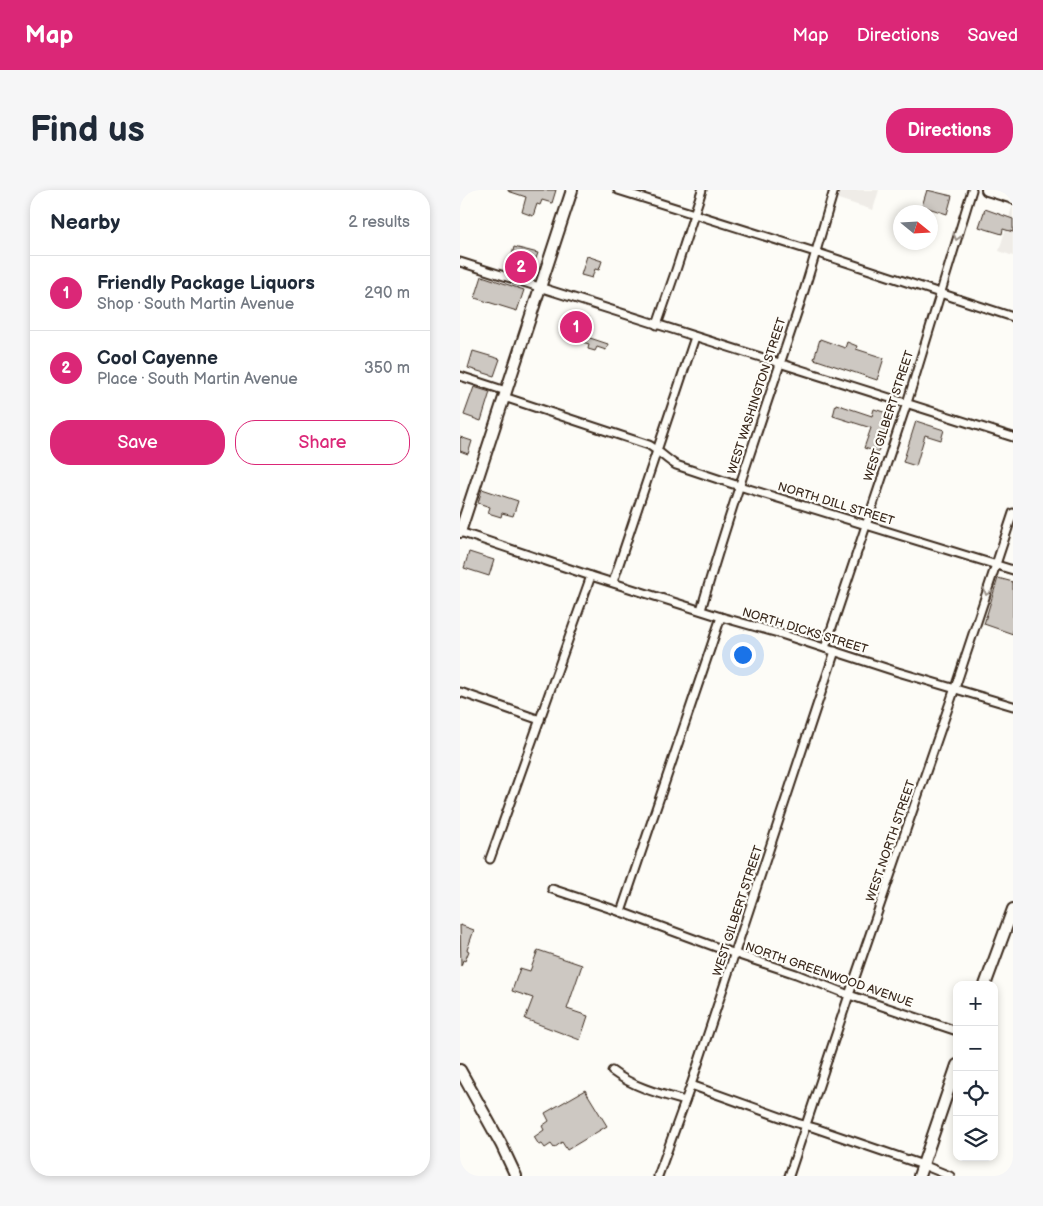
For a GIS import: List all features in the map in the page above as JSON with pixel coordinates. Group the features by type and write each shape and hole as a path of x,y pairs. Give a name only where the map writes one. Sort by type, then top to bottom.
{"main road":[{"path":"460,532 572,190"},
{"path":"987,190 1013,198"},
{"path":"986,981 1013,909"},
{"path":"460,1070 501,1144 516,1176"},
{"path":"919,1176 955,1071"}],"street":[{"path":"618,190 816,252 1013,317"},
{"path":"657,325 702,190"},
{"name":"WEST WASHINGTON STREET","path":"701,610 719,547 798,309 834,190"},
{"name":"WEST GILBERT STREET","path":"826,648 907,403 972,190"},
{"path":"460,262 1013,437"},
{"path":"613,582 695,337"},
{"name":"NORTH DILL STREET","path":"460,376 649,445 676,465 1013,570"},
{"name":"WEST NORTH STREET","path":"789,1176 1013,513"},
{"name":"NORTH DICKS STREET","path":"460,532 591,576 1013,706"},
{"path":"490,859 591,576"},
{"path":"621,912 721,616"},
{"name":"WEST GILBERT STREET","path":"658,1176 735,954 835,651"},
{"path":"460,692 540,720"},
{"name":"NORTH GREENWOOD AVENUE","path":"552,889 796,974 849,995 953,1030"},
{"path":"612,1071 624,1080 660,1094 685,1101"},
{"path":"691,1084 950,1176"}],"shaded area":[{"path":"838,190 879,190 873,210 835,198"},
{"path":"1013,204 1013,256 999,251"}],"building":[{"path":"508,190 556,190 552,203 542,200 540,205 537,204 533,216 522,212 526,197"},
{"path":"927,190 952,196 947,214 938,211 938,205 922,205"},
{"path":"985,209 1013,219 1013,232 1003,229 1002,234 979,227"},
{"path":"514,247 538,253 530,275 509,267"},
{"path":"587,256 602,261 599,270 595,269 592,278 581,275"},
{"path":"482,276 524,290 517,311 475,298"},
{"path":"570,312 589,318 584,336 608,344 606,350 597,347 595,351 588,349 589,344 562,336"},
{"path":"820,339 845,348 847,342 857,346 856,349 884,358 877,380 814,359"},
{"path":"473,351 500,359 494,376 468,368"},
{"path":"474,387 490,392 481,421 464,415"},
{"path":"836,404 872,416 874,409 890,414 878,452 864,448 871,428 833,416"},
{"path":"916,421 944,430 941,440 925,435 916,466 903,462"},
{"path":"460,437 472,441 468,454 460,451"},
{"path":"482,489 518,501 513,516 502,513 501,517 488,513 490,507 478,503"},
{"path":"469,552 494,560 489,576 464,568"},
{"path":"998,578 1013,582 1013,634 984,624"},
{"path":"460,925 474,930 467,950 469,951 461,966"},
{"path":"538,950 582,965 567,1009 588,1016 580,1040 525,1019 533,998 512,991 520,968 530,971"},
{"path":"585,1090 607,1126 567,1150 562,1142 554,1148 551,1144 545,1148 542,1144 539,1145 534,1137 544,1130 542,1126 549,1121 545,1113"}],"place":[{"name":"Cool Cayenne","path":"521,267"},
{"name":"Friendly Package Liquors","path":"576,327"}]}
